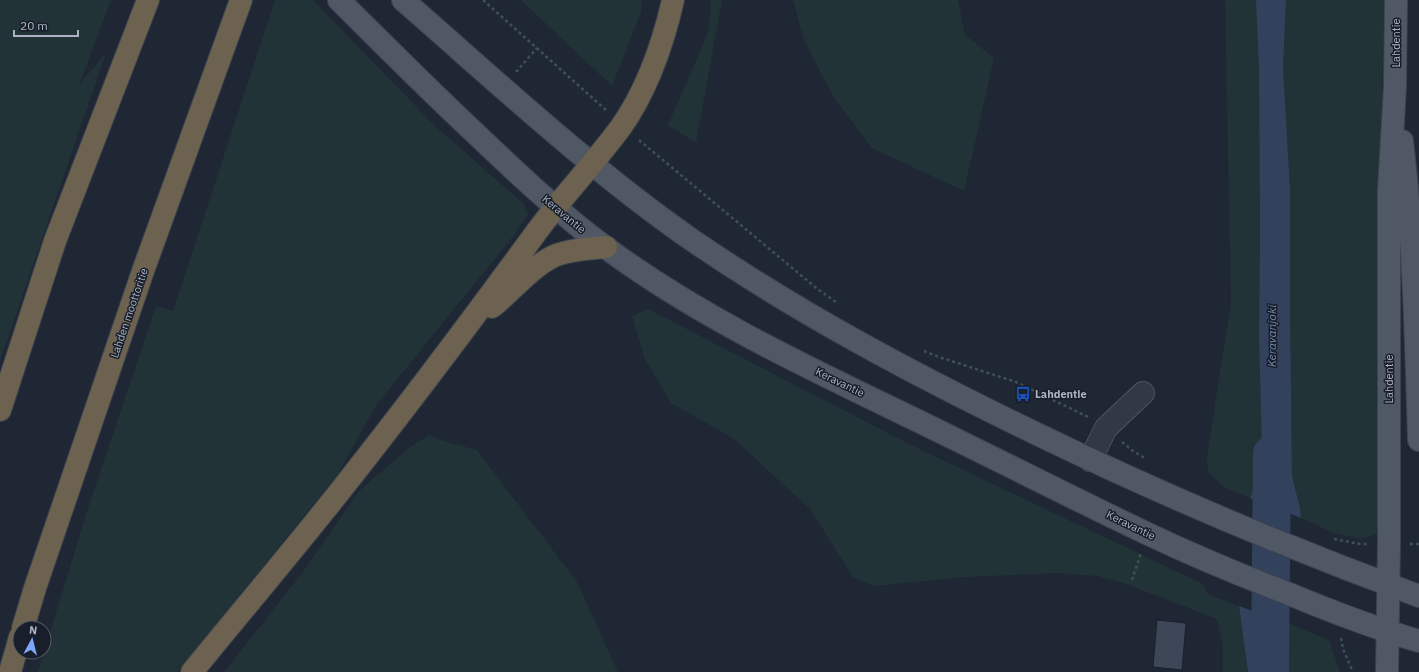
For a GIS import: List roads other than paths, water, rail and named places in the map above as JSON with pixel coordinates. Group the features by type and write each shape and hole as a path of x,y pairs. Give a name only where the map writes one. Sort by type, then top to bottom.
{"highway":[{"path":"0,410 55,241 148,0"},
{"path":"192,672 347,482 466,327 555,207 592,164 622,125 642,90 658,54 673,0"},
{"name":"Lahden moottoritie","path":"25,620 143,272 238,8"},
{"path":"466,327 503,298 532,272 554,256 574,250 606,247"},
{"path":"10,672 13,660"}],"main road":[{"name":"Keravantie","path":"339,0 448,108 555,207 606,247 664,287 730,326 806,366 1148,534 1230,571 1332,611 1419,641"},
{"path":"403,0 592,164 691,239 835,330 956,395 1090,460 1231,522 1328,562 1419,596"},
{"name":"Lahdentie","path":"1387,672 1389,191 1395,86 1396,0"},
{"name":"Lahdentie","path":"1395,86 1408,187 1417,317 1419,440"}],"lane":[{"path":"1389,314 1417,317"},
{"path":"1090,460 1106,428 1143,393"}],"water":[{"path":"1256,0 1286,0 1283,68 1290,188 1292,476 1301,518 1250,498 1254,490 1262,450 1259,339 1259,69"},
{"path":"1239,606 1287,623 1285,641 1289,672 1248,672"}],"waterway":[{"name":"Keravanjoki","path":"1270,672 1272,454"}],"place":[{"name":"Lahdentie","path":"1023,394"}]}
